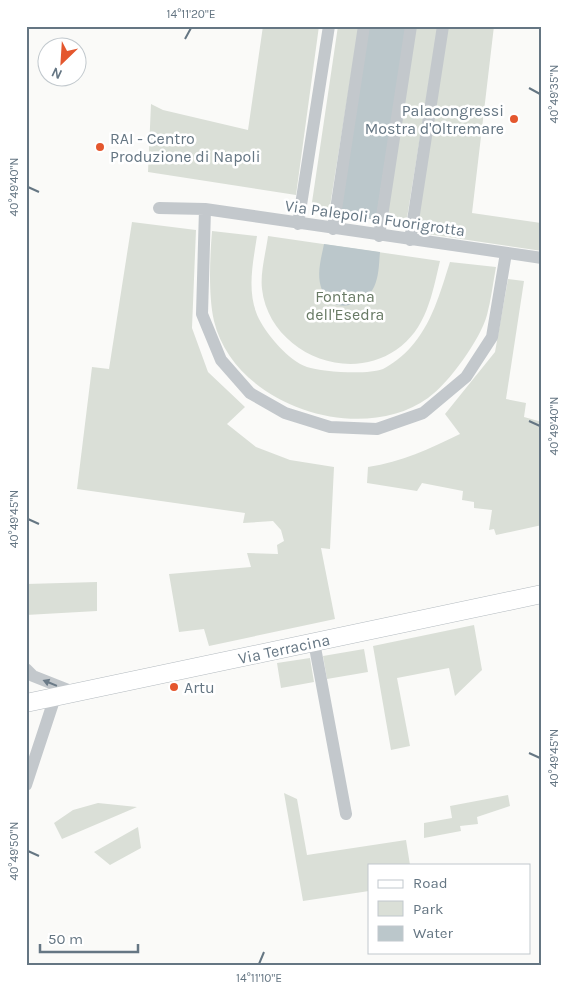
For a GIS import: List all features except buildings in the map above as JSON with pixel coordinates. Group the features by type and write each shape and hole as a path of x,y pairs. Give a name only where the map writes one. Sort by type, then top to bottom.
{"main road":[{"name":"Via Terracina","path":"26,704 542,594"}],"street":[{"path":"298,224 329,26"},
{"path":"333,229 364,26"},
{"path":"379,236 411,26"},
{"path":"410,240 443,26"},
{"name":"Via Palepoli a Fuorigrotta","path":"159,208 204,209 379,236 542,258"},
{"path":"204,209 202,314 221,360 250,393 285,413 330,427 377,429 424,413 466,377 492,336 506,253"},
{"path":"314,642 346,814"},
{"path":"26,669 33,676 76,693"},
{"path":"26,785 55,697"}],"green space":[{"path":"263,26 319,26 296,195 148,172 151,104 163,110 248,130"},
{"path":"338,26 359,26 329,212 311,209"},
{"path":"415,26 438,26 406,224 384,221"},
{"path":"442,26 494,26 472,213 541,223 542,217 542,251 414,232"},
{"path":"132,222 196,230 192,328 208,372 245,407 227,424 256,447 290,460 334,467 330,549 321,548 335,619 209,646 204,629 179,632 169,574 251,567 247,553 278,554 277,545 284,541 281,530 273,521 243,523 245,513 77,489 92,367 109,369"},
{"path":"212,231 257,236 252,278 255,309 263,326 279,347 300,364 307,367 333,371 376,371 383,369 404,354 418,339 430,318 450,262 496,267 487,315 478,336 463,360 445,382 428,398 400,412 369,418 336,417 303,409 273,395 246,375 226,350 214,321 212,310 210,276"},
{"name":"Fontana dell'Esedra","path":"268,236 440,261 427,310 415,332 396,350 376,360 355,364 333,362 312,356 294,344 279,329 268,311 262,289 262,269"},
{"path":"508,279 524,281 506,399 526,403 524,417 542,422 542,525 496,535 494,529 489,530 492,510 474,508 474,502 462,500 463,491 422,483 417,491 367,483 368,467 404,458 460,434 445,414 495,352"},
{"path":"97,582 97,611 26,615 26,584"},
{"path":"474,625 482,670 455,696 449,668 397,678 410,746 391,750 373,646"},
{"path":"364,649 368,672 327,679 323,656"},
{"path":"310,658 314,682 281,688 277,663"},
{"path":"284,793 297,799 307,855 406,840 410,864 368,864 368,891 303,901"},
{"path":"508,795 510,806 477,817 478,824 460,826 461,831 424,838 424,823 452,818 450,806"},
{"path":"98,803 137,807 62,839 54,823 73,810"},
{"path":"138,827 141,848 110,865 94,852"}],"water":[{"path":"368,26 406,26 376,220 338,214"},
{"name":"Fontana dell'Esedra","path":"324,244 380,252 376,283 370,294 356,303 348,305 333,303 327,298 322,290 319,279"}],"place":[{"name":"Palacongressi Mostra d'Oltremare","path":"514,119"},
{"name":"RAI - Centro Produzione di Napoli","path":"100,147"},
{"name":"Artu","path":"174,687"}]}
